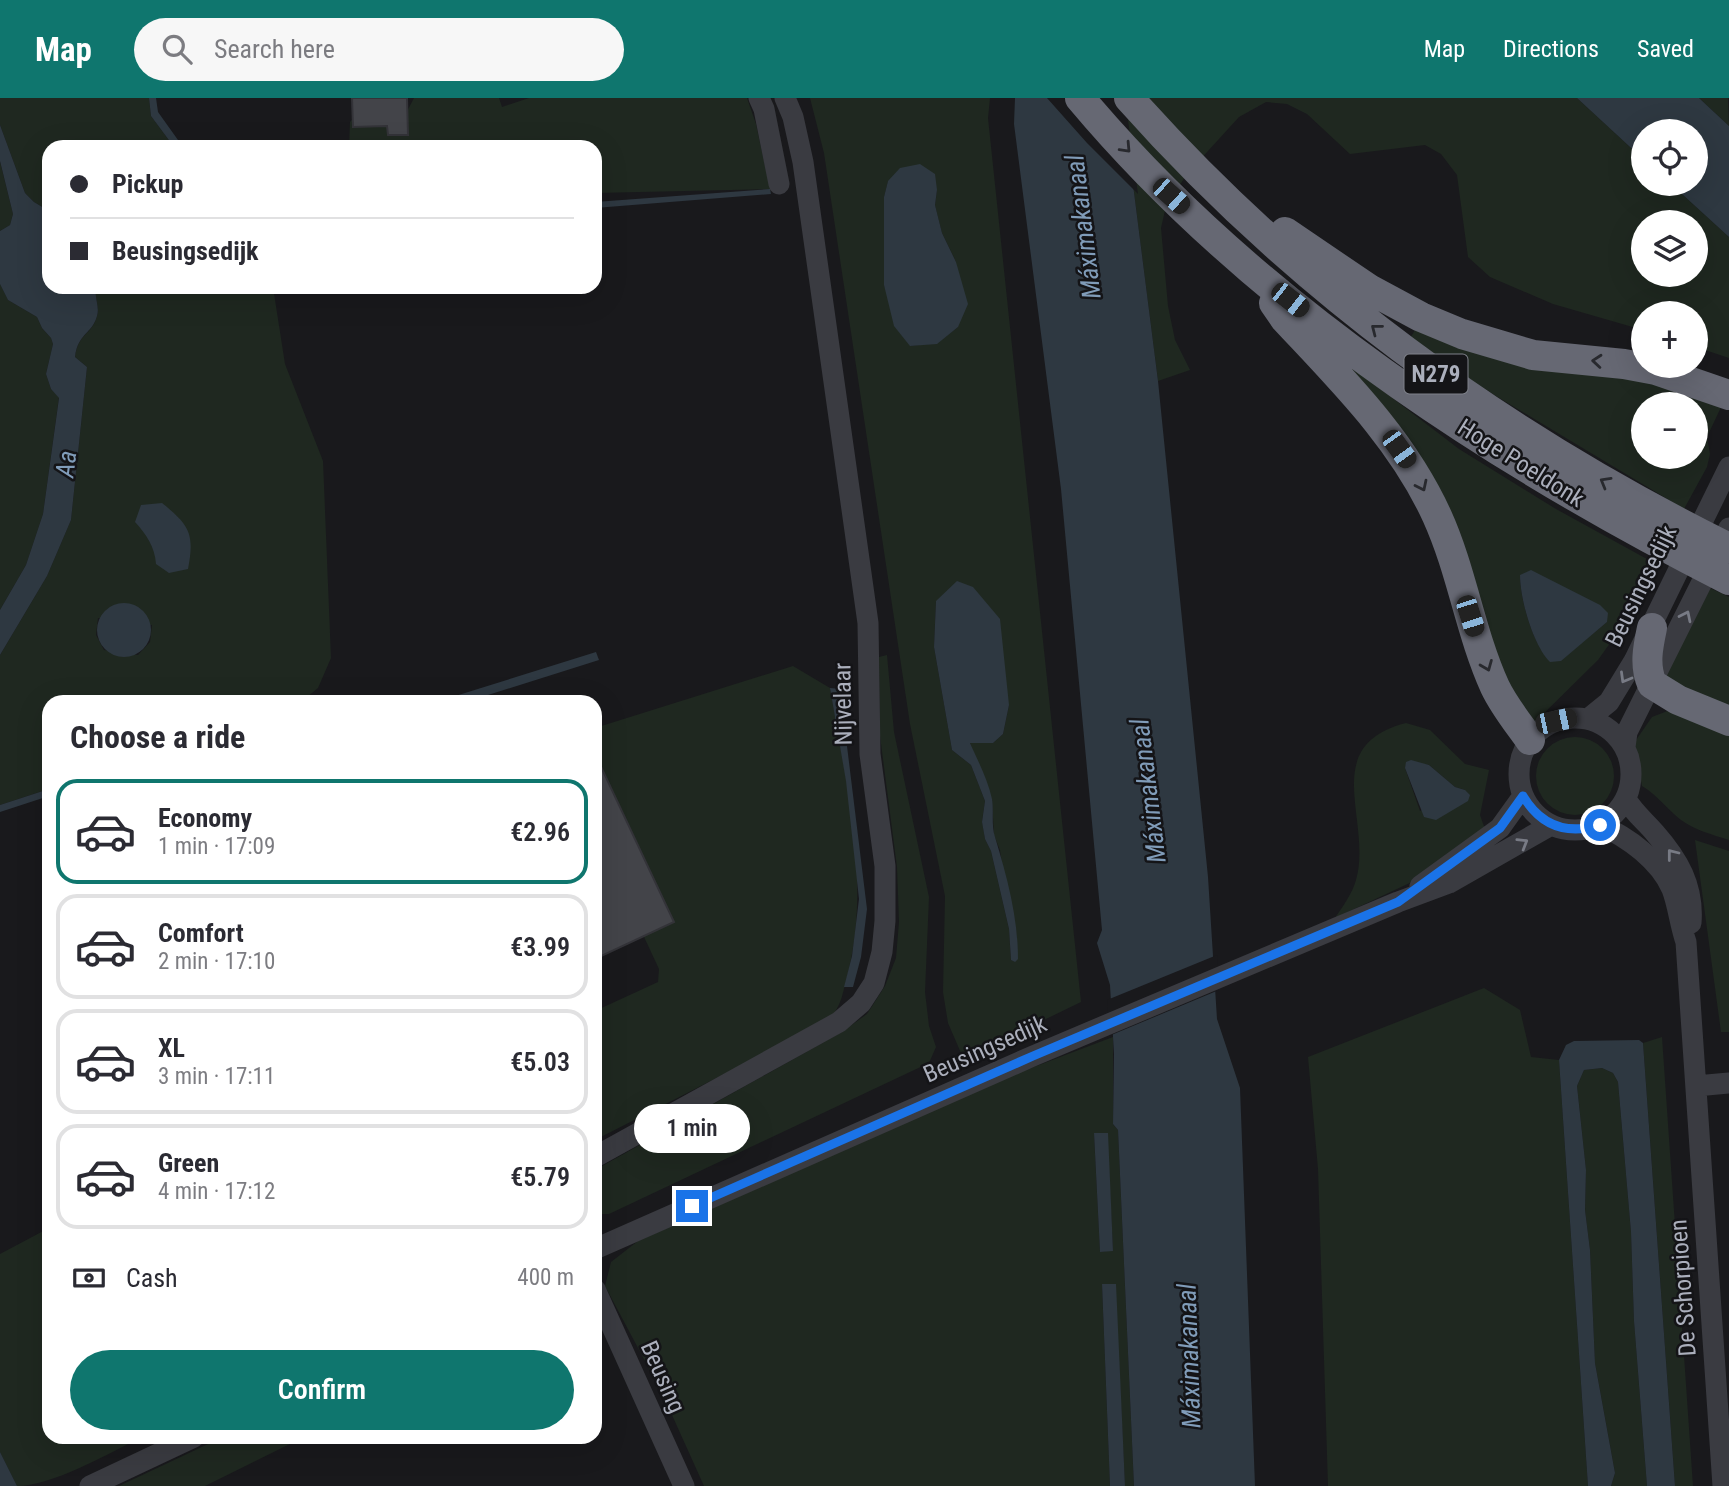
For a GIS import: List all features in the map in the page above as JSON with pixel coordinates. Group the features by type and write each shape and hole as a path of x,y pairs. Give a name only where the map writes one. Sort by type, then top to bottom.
{"highway":[{"name":"Hoge Poeldonk","path":"1080,98 1171,196 1243,261 1344,343 1470,432 1565,492 1659,528 1729,548"},
{"name":"Hoge Poeldonk","path":"1129,98 1229,202 1355,313 1485,409 1542,446 1729,580"},
{"name":"N279","path":"1229,202 1269,221 1369,289 1421,317 1462,334 1533,355 1656,370 1729,395"},
{"name":"N279","path":"1243,261 1285,319 1358,398 1414,470 1438,518 1493,680 1511,714 1530,740"},
{"path":"1652,628 1647,664 1653,684 1678,700 1729,722"}],"street":[{"path":"759,98 764,109 779,184"},
{"name":"Nijvelaar","path":"602,1153 839,1022 861,1003 874,983 882,953 885,866 870,754 868,623 803,162 793,117 785,98"},
{"name":"Beusingsedijk","path":"1588,719 1600,712 1609,702 1652,628 1685,554 1729,467"},
{"path":"1625,747 1627,732 1729,528"},
{"path":"1588,719 1603,725 1616,735 1625,747 1631,764 1631,782 1626,799 1619,810 1600,825 1586,830 1570,830 1551,825 1531,809 1523,796 1519,767 1530,740 1542,729 1556,721 1588,719"},
{"name":"Beusingsedijk","path":"1398,902 1500,828 1523,796"},
{"path":"1626,799 1680,863 1688,888 1692,919 1686,942"},
{"name":"Beusingsedijk","path":"602,1246 1033,1056 1449,883 1551,825"},
{"path":"1600,825 1614,831 1636,847 1665,874 1674,893 1678,920 1686,942"},
{"name":"De Schorpioen","path":"1686,942 1723,1486"},
{"path":"1696,1086 1729,1083"},
{"name":"Beusing","path":"602,1304 684,1486"},
{"path":"90,1486 179,1444"}],"shaded area":[{"path":"0,98 149,98 151,116 169,140 42,140 42,207 25,193 0,125"},
{"path":"414,98 499,98 502,107 529,98 747,98 756,124 770,189 602,193 602,140 349,140 350,122 356,115 404,117"},
{"path":"810,98 990,98 988,118 1081,1002 1015,1034 961,1053 948,1023 943,992 945,896 910,724 824,153","holes":["888,181 937,190 935,205 942,233 956,262 958,327 937,343 911,346 884,285 884,197","936,601 1009,705 1003,734 993,743 970,743 992,800 994,835 1000,850 1015,962 1011,960 1009,929 991,851 985,839 982,821 985,801 971,765 952,750 934,647"]},
{"path":"1122,98 1577,98 1631,148 1631,196 1684,196 1699,210 1631,210 1631,287 1708,287 1708,218 1729,237 1729,358 1708,351 1708,301 1631,301 1631,327 1553,304 1490,277 1468,257 1457,175 1441,154 1425,145 1350,154 1307,114 1287,104 1266,102 1239,117 1187,174 1166,206 1161,228 1168,306 1175,340 1190,370 1158,381"},
{"path":"1699,98 1728,98 1729,126"},
{"path":"0,162 13,214 10,225 0,231"},
{"path":"0,284 8,300 37,317 51,338 53,344 46,374 51,389 59,397 43,514 26,565 0,610"},
{"path":"96,294 274,294 285,364 323,461 331,658 318,688 310,695 42,695 42,791 0,805 0,655 47,576 71,520 87,367 75,357 79,343 95,322 98,310","holes":["135,522 188,569 155,553 145,532","98,618 152,625 150,642 138,655 104,650 96,635"]},
{"path":"1415,330 1690,392 1631,392 1631,469 1706,469 1684,509 1496,396 1409,340"},
{"path":"1322,344 1459,449 1556,509 1656,564 1628,618 1598,660 1528,729 1510,704 1445,518","holes":["1520,575 1607,622 1561,660 1550,661 1538,644 1529,621"]},
{"path":"1708,399 1722,405 1708,435"},
{"path":"1710,588 1729,597 1729,713 1662,680"},
{"path":"887,655 894,732 929,897 925,992 929,1026 936,1047 929,1063 609,1214 602,1214 602,1166 842,1032 867,1014 885,986 896,958 899,922 897,867 880,736 879,657"},
{"path":"793,666 830,688 854,830 857,902 848,973 839,1004 828,1021 602,1136 602,1008 658,982 659,969 602,847 602,726"},
{"path":"1670,710 1729,729 1729,840 1686,824 1642,786 1634,743 1652,717"},
{"path":"1406,723 1430,730 1465,764 1489,770 1480,815 1486,832 1416,880 1335,918 1356,880 1359,857 1354,788 1356,767 1363,749 1379,734","holes":["1407,762 1429,765 1455,787 1465,790 1420,811 1405,768"]},
{"path":"1567,737 1583,737 1597,743 1608,754 1614,768 1614,784 1608,798 1597,809 1583,815 1567,815 1553,809 1542,798 1536,784 1536,768 1542,754 1553,743"},
{"path":"1695,840 1729,851 1729,1032 1721,1032"},
{"path":"1484,988 1520,1010 1531,1057 1559,1060 1588,1486 1328,1486 1318,1169 1308,1057"},
{"path":"1113,1037 1113,1124 1118,1130 1134,1486 1125,1486 1115,1284 1102,1284 1110,1486 704,1486 663,1395 605,1286 611,1262 638,1241 1013,1075","holes":["1107,1133 1113,1250 1100,1252 1094,1134"]},
{"path":"1662,1037 1693,1486 1675,1486 1643,1043"},
{"path":"1602,1068 1613,1073 1618,1082 1631,1232 1634,1321 1647,1486 1611,1486 1615,1473 1595,1363 1590,1250 1585,1210 1586,1170 1577,1086 1584,1070"},
{"path":"42,1232 42,1444 128,1444 64,1475 31,1485 17,1486 0,1452 0,1254"},
{"path":"208,1444 290,1444 205,1486 119,1486"}],"water":[{"path":"149,98 156,98 158,112 178,140 169,140 151,116"},
{"name":"Máximakanaal","path":"1015,98 1122,98 1158,381 1208,877 1217,1019 1240,1088 1255,1486 1134,1486 1118,1130 1113,1124 1114,1054 1110,985 1097,943 1102,930 1061,489 1014,124"},
{"path":"1577,98 1699,98 1729,126 1729,237 1708,218 1708,210 1699,210 1684,196 1708,196 1708,119 1631,119 1631,148"},
{"name":"Aa","path":"0,125 25,193 42,207 42,294 96,294 98,309 95,322 79,343 75,357 87,367 71,520 47,576 0,655 0,610 26,565 43,514 59,398 51,389 46,374 53,344 51,338 37,317 8,300 0,284 0,231 10,225 13,214 0,161"},
{"path":"920,164 935,174 935,205 942,233 956,262 968,304 958,327 937,344 910,346 894,326 884,285 884,197 888,181 900,168"},
{"path":"770,189 771,194 602,207 602,201"},
{"path":"162,503 188,531 191,547 188,569 169,573 156,564 149,541 135,522 141,505"},
{"path":"1531,570 1600,605 1608,613 1607,622 1561,661 1550,662 1538,645 1529,621 1520,575"},
{"path":"957,581 973,587 1000,619 1009,705 1003,734 993,743 970,743 992,799 994,832 1014,912 1018,959 1015,962 1011,960 1009,929 991,851 985,839 982,822 985,801 971,765 952,750 934,647 936,601"},
{"path":"124,603 143,611 151,630 143,649 124,657 105,649 97,630 105,611"},
{"path":"596,652 599,660 488,695 458,695"},
{"path":"830,688 840,689 867,909 861,957 853,987 844,987 852,956 859,899 846,781"},
{"path":"1411,760 1429,765 1455,787 1465,790 1470,795 1468,801 1436,820 1424,817 1405,768 1406,762"},
{"path":"42,791 42,798 0,812 0,805"},
{"path":"1639,1040 1643,1043 1675,1486 1647,1486 1634,1321 1631,1232 1618,1082 1613,1073 1602,1068 1584,1070 1577,1086 1586,1170 1585,1210 1590,1250 1595,1363 1615,1473 1611,1486 1588,1486 1559,1060 1566,1045 1574,1041"},
{"path":"1094,1133 1108,1133 1113,1251 1100,1252"},
{"path":"1102,1284 1116,1284 1125,1486 1110,1486"},
{"path":"0,1452 17,1486 0,1486"}],"pier":[{"path":"1047,98 1125,98 1138,194 1087,143"},
{"path":"1217,955 1219,990 1109,1036 1107,1000"}],"building":[{"path":"352,98 407,98 408,135 388,135 387,126 353,127"},
{"path":"602,769 674,922 602,956"}],"route":[{"path":"692,1206 1033,1056 1398,902 1500,828 1523,796 1531,809 1551,825 1570,830 1586,830 1600,825"}]}
